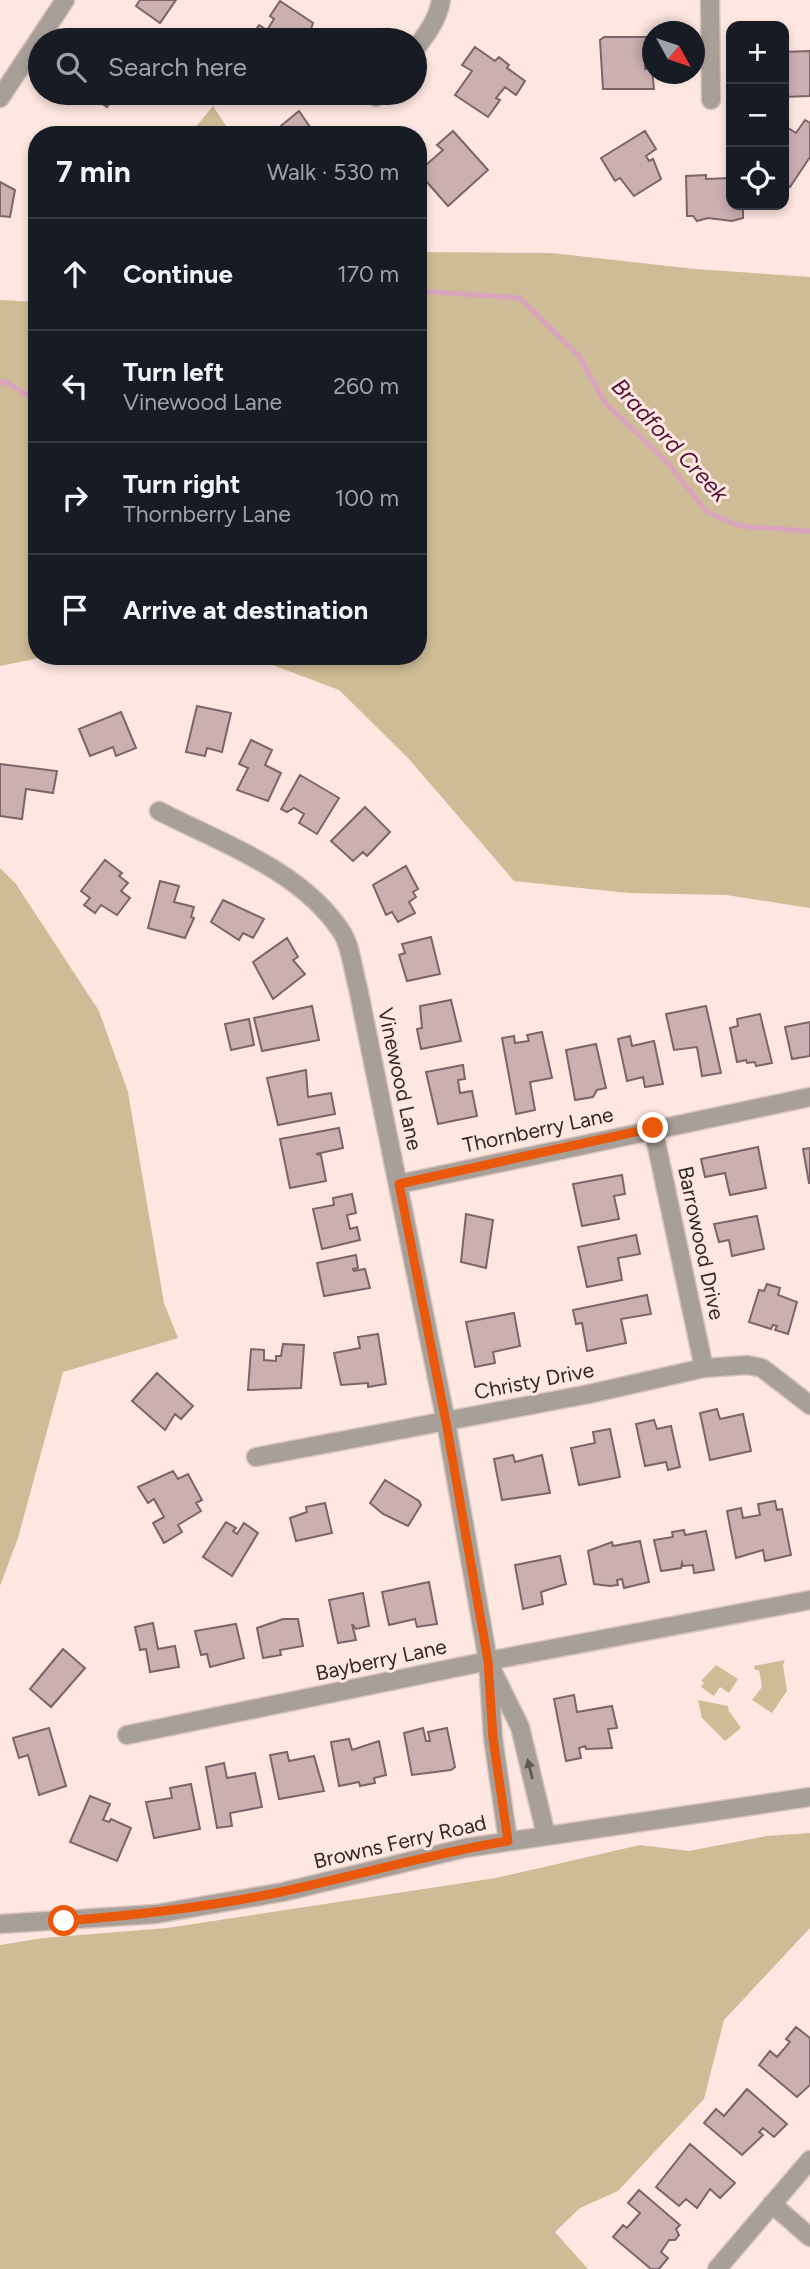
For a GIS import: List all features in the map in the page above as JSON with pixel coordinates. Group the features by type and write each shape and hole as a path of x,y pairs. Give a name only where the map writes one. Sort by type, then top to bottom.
{"street":[{"path":"46,28 65,0"},
{"path":"427,30 439,11 441,0"},
{"path":"710,0 711,100"},
{"path":"0,98 28,56"},
{"name":"Vinewood Lane","path":"159,811 269,867 301,888 312,896 343,933 358,988 446,1422 488,1661 493,1738 508,1841"},
{"name":"Thornberry Lane","path":"399,1184 653,1128 810,1097"},
{"name":"Barrowood Drive","path":"653,1128 704,1368"},
{"name":"Christy Drive","path":"256,1457 446,1422 704,1368 748,1365 762,1368 810,1405"},
{"name":"Bayberry Lane","path":"127,1735 488,1661 810,1600"},
{"name":"Vinewood Lane","path":"488,1661 520,1727 546,1835"},
{"name":"Browns Ferry Road","path":"0,1924 156,1914 283,1892 465,1848 810,1797"},
{"path":"717,2269 810,2160"},
{"path":"772,2204 810,2237"}],"shaded area":[{"path":"213,106 226,126 196,126"},
{"path":"427,252 552,253 695,269 810,277 810,908 726,895 628,893 514,881 408,758 339,690 273,665 427,665"},
{"path":"0,300 28,302 28,660 0,666"},
{"path":"0,868 16,884 99,1011 128,1092 164,1303 178,1338 63,1372 18,1538 0,1586"},
{"path":"785,1660 783,1665 787,1691 772,1713 752,1700 762,1687 759,1670 755,1670 754,1666"},
{"path":"716,1665 738,1679 729,1693 720,1687 714,1696 701,1687 704,1683 701,1681"},
{"path":"698,1700 728,1706 741,1728 725,1741 702,1718"},
{"path":"810,1833 810,1928 724,2020 704,2099 618,2191 580,2208 555,2232 588,2269 0,2269 0,1945 43,1938 167,1928 496,1878 640,1845 689,1851 766,1836"}],"building":[{"path":"140,0 176,0 160,23 136,6"},
{"path":"280,1 313,23 311,28 268,28 274,19 270,16"},
{"path":"604,37 642,37 642,84 654,84 654,89 603,89 600,40"},
{"path":"475,47 495,61 499,57 509,65 507,68 525,81 516,95 505,87 496,98 500,100 488,117 455,95 472,71 462,65"},
{"path":"810,51 810,96 789,97 789,52"},
{"path":"299,111 309,126 281,126"},
{"path":"805,120 810,123 810,157 790,187 789,129 796,133"},
{"path":"453,131 488,170 448,206 427,182 427,164 443,150 437,145"},
{"path":"645,131 656,149 646,156 649,161 653,159 661,179 634,196 620,178 615,181 601,158"},
{"path":"686,176 726,178 726,210 743,210 743,218 732,221 708,218 697,221 693,216 687,216"},
{"path":"0,182 15,190 10,217 0,216"},
{"path":"197,706 231,713 222,752 207,748 205,756 186,752"},
{"path":"121,712 136,748 116,756 113,747 90,756 79,729"},
{"path":"251,740 272,750 265,765 281,773 268,801 237,790 248,768 239,764"},
{"path":"0,764 57,771 53,793 26,789 22,819 0,816"},
{"path":"300,775 339,798 317,834 299,823 304,814 294,808 287,812 281,809"},
{"path":"365,807 390,832 367,856 363,852 353,861 331,841"},
{"path":"105,860 122,873 119,876 128,883 121,891 130,898 117,915 101,905 95,913 84,905 90,898 81,891"},
{"path":"406,866 418,889 413,892 416,897 409,902 415,913 398,922 392,912 386,915 373,885"},
{"path":"160,881 179,886 174,902 194,907 191,917 194,918 185,938 148,928"},
{"path":"223,900 264,919 253,938 243,933 239,940 211,922"},
{"path":"431,937 440,974 407,981 399,955 405,953 402,944"},
{"path":"287,938 298,957 293,960 305,974 273,999 253,962"},
{"path":"451,1000 461,1041 421,1049 417,1029 422,1028 420,1006"},
{"path":"312,1006 319,1040 262,1051 254,1018"},
{"path":"706,1006 721,1073 702,1076 697,1047 674,1050 666,1014"},
{"path":"760,1014 772,1063 756,1066 755,1062 747,1063 746,1060 737,1062 730,1028 738,1026 737,1019"},
{"path":"249,1019 254,1045 231,1050 225,1024"},
{"path":"810,1022 810,1056 792,1059 785,1027"},
{"path":"542,1032 552,1078 530,1082 535,1110 516,1114 502,1038 514,1036 515,1043 529,1041 527,1035"},
{"path":"630,1036 632,1046 654,1041 663,1084 645,1087 643,1077 627,1081 618,1039"},
{"path":"596,1044 606,1088 597,1090 593,1097 575,1100 566,1050"},
{"path":"463,1065 465,1079 458,1080 460,1093 472,1091 477,1116 438,1124 426,1072"},
{"path":"306,1070 308,1097 331,1093 335,1114 278,1125 267,1078"},
{"path":"339,1128 343,1148 316,1154 321,1155 326,1181 290,1188 280,1139"},
{"path":"758,1147 766,1188 730,1195 725,1173 705,1177 701,1159"},
{"path":"810,1148 810,1183 809,1183 803,1149"},
{"path":"622,1175 625,1194 614,1196 619,1219 582,1226 573,1184"},
{"path":"352,1194 356,1213 347,1215 350,1229 357,1227 360,1240 322,1249 313,1209 334,1205 333,1198"},
{"path":"466,1214 493,1220 486,1268 461,1262"},
{"path":"757,1216 764,1249 732,1256 729,1240 719,1242 714,1224"},
{"path":"636,1235 640,1254 618,1258 622,1280 587,1287 578,1247"},
{"path":"356,1255 358,1268 353,1269 365,1269 370,1288 324,1296 317,1263"},
{"path":"767,1284 780,1288 778,1295 797,1302 788,1334 775,1330 777,1326 773,1325 771,1329 749,1322 759,1290 764,1291"},
{"path":"647,1295 651,1314 621,1319 626,1343 587,1351 582,1323 576,1324 573,1310"},
{"path":"514,1313 520,1346 493,1352 495,1363 475,1367 466,1322"},
{"path":"378,1334 386,1384 368,1387 368,1383 341,1385 334,1353 360,1348 358,1337"},
{"path":"283,1344 304,1345 301,1388 248,1390 251,1349 264,1350 264,1360 276,1361 276,1356 281,1356"},
{"path":"157,1373 193,1406 181,1419 175,1414 165,1430 132,1401"},
{"path":"717,1409 720,1419 743,1414 751,1451 710,1460 700,1413"},
{"path":"654,1420 657,1429 671,1426 680,1467 668,1470 666,1462 645,1466 636,1424"},
{"path":"610,1429 620,1477 579,1485 571,1448 595,1443 593,1432"},
{"path":"513,1455 515,1462 542,1455 550,1493 502,1500 494,1459"},
{"path":"173,1471 178,1479 188,1474 202,1500 196,1503 201,1511 178,1525 182,1532 164,1543 153,1523 164,1517 154,1499 148,1503 138,1487"},
{"path":"385,1480 419,1501 421,1505 408,1526 383,1514 370,1503"},
{"path":"775,1501 777,1510 782,1509 791,1555 765,1561 763,1550 736,1558 727,1511 741,1508 743,1518 760,1515 758,1504"},
{"path":"325,1503 332,1533 296,1541 290,1518 307,1512 306,1507"},
{"path":"226,1522 236,1528 233,1531 237,1534 244,1523 258,1533 232,1576 203,1557"},
{"path":"684,1530 685,1535 706,1531 714,1570 694,1573 693,1565 683,1566 682,1563 681,1568 661,1571 654,1540 673,1537 672,1532"},
{"path":"640,1541 649,1582 624,1588 622,1579 617,1580 618,1585 594,1584 588,1551 612,1542 613,1546"},
{"path":"560,1556 566,1584 541,1592 543,1604 523,1609 515,1565"},
{"path":"429,1582 437,1624 417,1627 415,1619 389,1625 382,1592"},
{"path":"363,1593 369,1626 356,1629 352,1624 356,1640 338,1643 329,1600"},
{"path":"283,1619 298,1619 303,1646 280,1650 281,1655 263,1658 257,1628"},
{"path":"153,1623 158,1649 175,1646 179,1667 150,1672 146,1649 140,1650 135,1627"},
{"path":"236,1624 244,1658 210,1667 207,1654 201,1655 195,1631"},
{"path":"63,1649 85,1668 51,1707 30,1689"},
{"path":"574,1695 577,1712 612,1706 617,1728 608,1729 612,1748 586,1749 585,1746 579,1748 581,1758 566,1761 554,1699"},
{"path":"49,1728 66,1786 39,1795 28,1755 19,1758 13,1738"},
{"path":"423,1728 426,1741 430,1741 428,1732 447,1728 455,1767 451,1770 412,1775 404,1733"},
{"path":"349,1739 352,1750 379,1741 386,1775 374,1778 375,1783 360,1786 359,1782 339,1786 331,1742"},
{"path":"287,1752 289,1761 314,1756 324,1791 279,1799 270,1755"},
{"path":"224,1763 227,1778 255,1773 262,1807 230,1813 232,1826 217,1828 206,1767"},
{"path":"191,1784 200,1829 154,1838 146,1802 172,1798 170,1788"},
{"path":"90,1796 110,1804 103,1820 109,1822 111,1819 131,1828 117,1861 70,1842"},
{"path":"796,2027 810,2038 810,2085 797,2097 759,2065 770,2051 777,2057 790,2042 786,2039"},
{"path":"747,2089 787,2124 774,2137 763,2128 759,2132 763,2135 742,2155 704,2123 716,2109 724,2116"},
{"path":"690,2144 735,2183 720,2198 710,2189 697,2208 686,2199 679,2206 656,2187"},
{"path":"639,2190 680,2225 676,2229 679,2235 675,2240 669,2240 661,2252 668,2258 659,2269 651,2269 613,2237 623,2225 627,2228 640,2213 628,2203"}],"waterway":[{"name":"Bradford Creek","path":"427,292 520,298 579,356 605,403 667,462 707,512 740,526 810,531"},
{"name":"Bradford Creek","path":"0,383 4,381 28,396"}],"route":[{"path":"64,1921 156,1914 283,1892 465,1848 508,1841 493,1738 488,1661 446,1422 399,1184 653,1128"}]}
